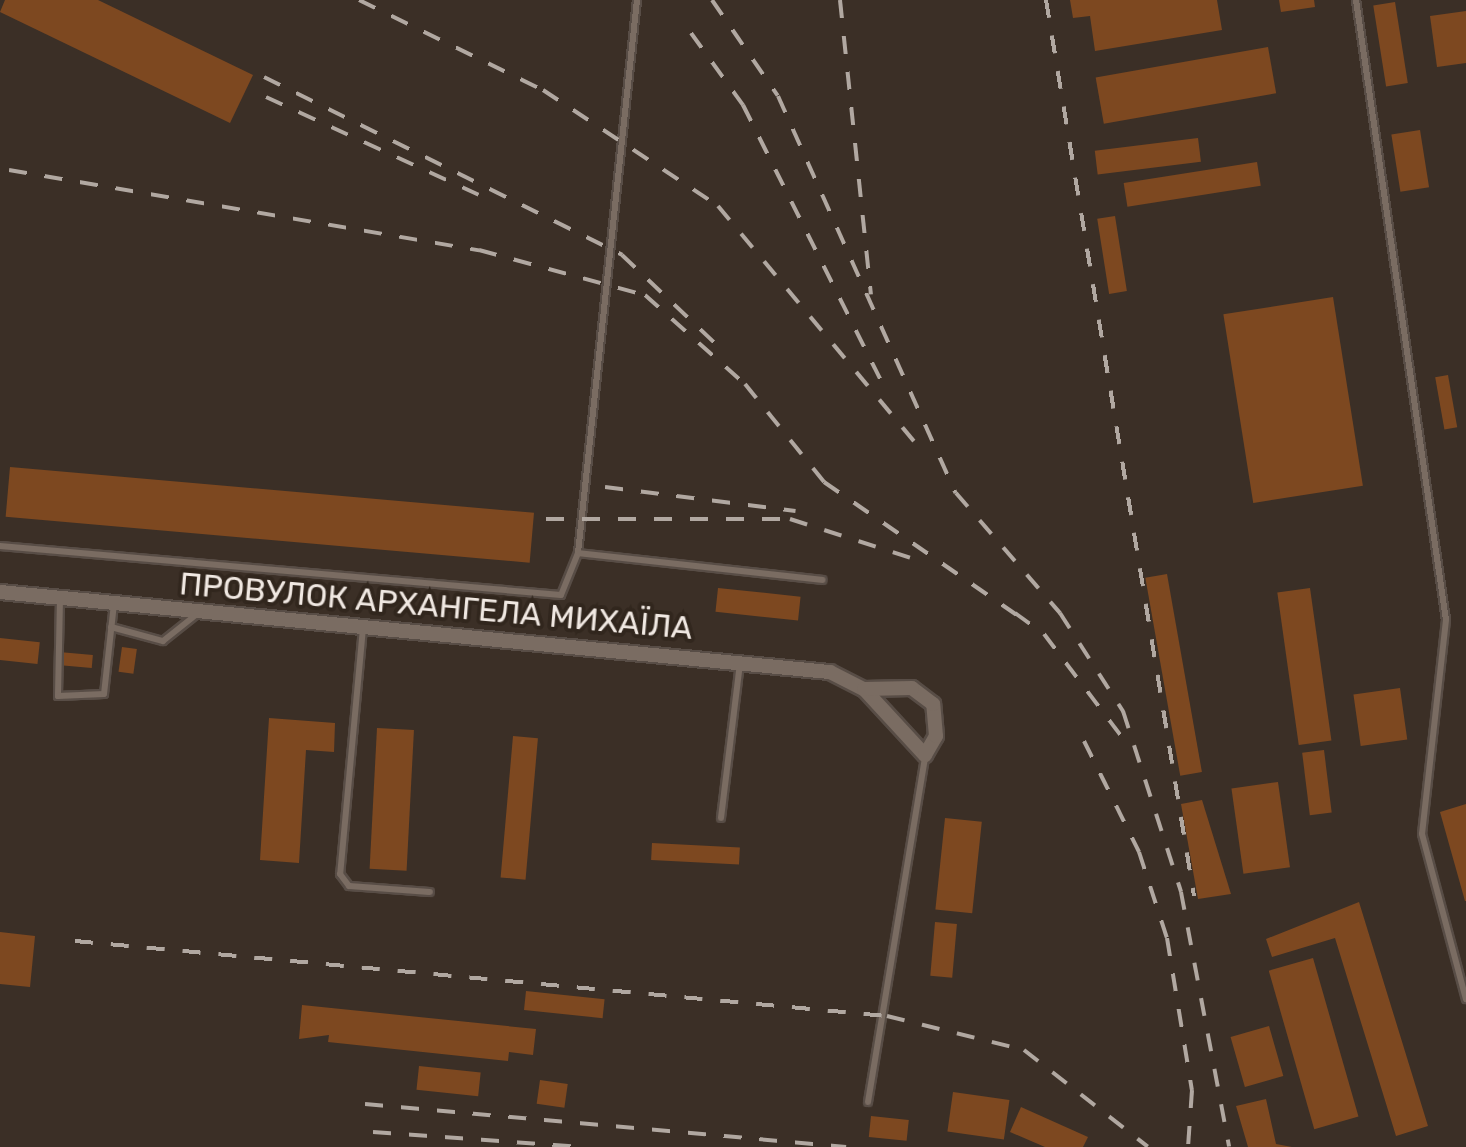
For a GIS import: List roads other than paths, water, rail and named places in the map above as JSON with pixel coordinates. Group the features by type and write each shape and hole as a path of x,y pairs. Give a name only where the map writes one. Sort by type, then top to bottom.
{"street":[{"name":"ПРОВУЛОК АРХАНГЕЛА МИХАЇЛА","path":"0,592 830,672 864,689 925,755 939,716 933,704 912,688 864,689"}],"lane":[{"path":"0,546 552,598 567,588 578,553 638,0"},
{"path":"1356,0 1444,602 1422,834 1466,1000"},
{"path":"578,553 823,580"},
{"path":"60,598 58,696 104,694 114,603"},
{"path":"111,627 163,641 199,611"},
{"path":"363,626 340,874 349,886 430,892"},
{"path":"721,818 740,663"},
{"path":"868,1102 925,755"}],"railway":[{"path":"359,0 543,90 718,206 923,452"},
{"path":"712,0 778,96 956,493 1060,613 1123,711 1181,892 1229,1147"},
{"path":"840,0 871,294"},
{"path":"1046,0 1194,896"},
{"path":"691,33 743,105 886,391"},
{"path":"264,77 622,255 718,346"},
{"path":"266,97 479,195"},
{"path":"9,170 479,250 645,295 745,384 824,482 1024,620"},
{"path":"605,487 795,511"},
{"path":"546,519 790,519 914,559"},
{"path":"1015,613 1044,634 1125,741"},
{"path":"1084,741 1139,852 1167,938 1192,1090 1188,1147"},
{"path":"75,941 887,1016 1024,1050 1148,1147"},
{"path":"365,1104 846,1147"},
{"path":"373,1132 582,1147"}]}
